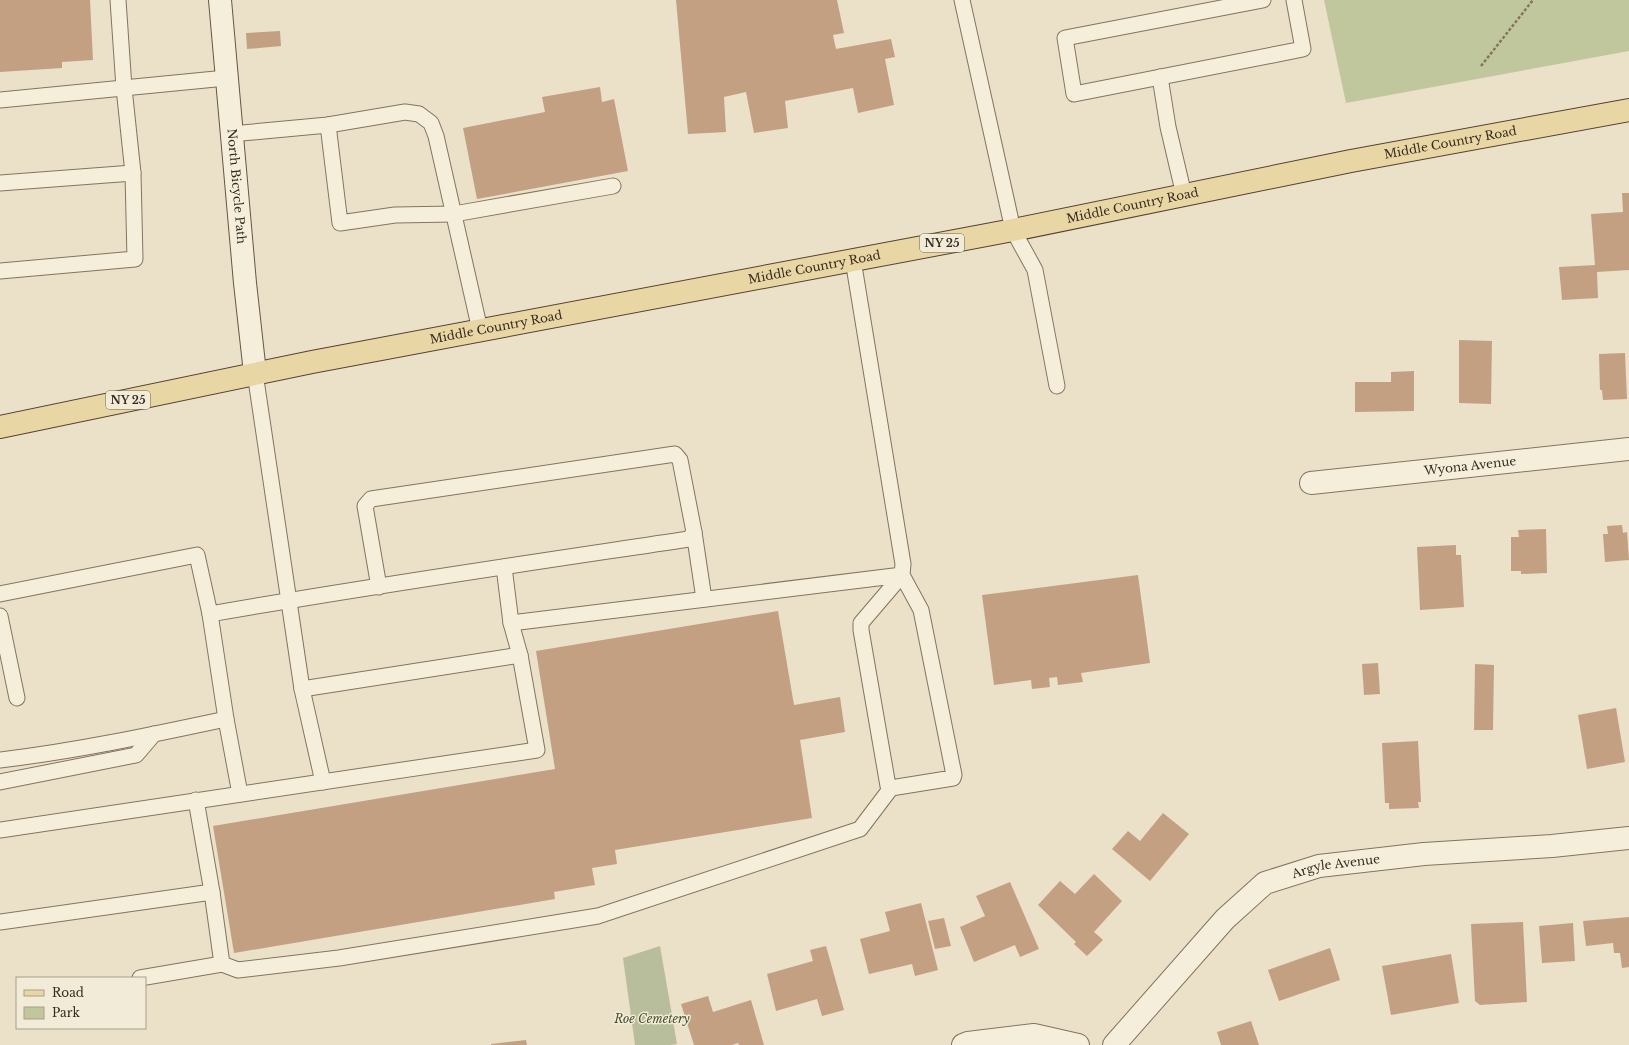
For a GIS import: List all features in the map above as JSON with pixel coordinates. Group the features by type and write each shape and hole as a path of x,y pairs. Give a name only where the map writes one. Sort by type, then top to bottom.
{"main road":[{"name":"Middle Country Road","path":"0,427 255,373 1013,230 1351,161 1629,110"}],"street":[{"name":"North Bicycle Path","path":"220,0 231,134 255,373"},
{"name":"Wyona Avenue","path":"1310,483 1629,449"},
{"name":"Argyle Avenue","path":"1114,1045 1225,919 1265,882 1319,866 1424,854 1552,846 1629,838"},
{"path":"963,1045 968,1043 1034,1035 1078,1045"}],"lane":[{"path":"0,271 135,259 133,173 124,88 118,0"},
{"path":"962,0 1013,230 1035,270 1057,386"},
{"path":"1263,0 1065,38 1074,94 1303,49 1294,0"},
{"path":"1160,77 1168,127 1184,195"},
{"path":"0,100 226,78"},
{"path":"231,134 328,125 405,112 419,114 431,123 436,136 480,330"},
{"path":"328,125 340,223 395,215 454,214 613,186"},
{"path":"0,183 133,173"},
{"path":"146,977 222,964 238,970 331,959 598,916 860,829 892,788 953,778 954,775 921,610 902,575 903,564 853,260"},
{"path":"255,373 302,690 322,782"},
{"path":"379,587 365,506 371,499 675,454 680,460 694,532 704,599"},
{"path":"210,614 289,600 689,539 694,532"},
{"path":"0,594 196,555 210,614 226,718 240,794"},
{"path":"0,830 538,750 520,654 511,622 504,567"},
{"path":"511,622 902,575"},
{"path":"892,788 888,786 861,630 861,622 902,575"},
{"path":"0,616 17,698"},
{"path":"302,690 520,654"},
{"path":"0,760 154,734 226,718"},
{"path":"0,782 136,755 154,734"},
{"path":"196,800 212,892 222,964"},
{"path":"0,922 212,892"}],"path":[{"path":"1481,66 1533,0"}],"green space":[{"path":"1324,0 1629,0 1629,51 1346,103"},
{"name":"Roe Cemetery","path":"660,946 677,1044 635,1045 623,958"}],"building":[{"path":"0,0 90,0 93,60 62,62 62,68 0,72"},
{"path":"676,0 837,0 844,33 833,35 836,49 891,39 895,57 885,59 894,105 858,113 853,88 785,101 788,128 754,133 746,92 724,97 726,132 688,134"},
{"path":"280,31 281,46 247,49 246,33"},
{"path":"600,87 602,102 614,99 628,171 477,199 463,128 545,112 542,97"},
{"path":"1622,193 1629,193 1629,270 1597,272 1598,298 1562,300 1559,267 1595,265 1591,214 1623,212"},
{"path":"1459,340 1492,341 1491,404 1459,403"},
{"path":"1625,353 1627,399 1603,400 1602,390 1600,390 1599,354"},
{"path":"1414,371 1414,411 1355,412 1355,382 1391,382 1391,372"},
{"path":"1622,525 1623,533 1627,532 1629,560 1605,562 1603,534 1608,534 1607,526"},
{"path":"1546,529 1547,573 1521,574 1521,571 1511,571 1511,537 1519,537 1518,530"},
{"path":"1456,545 1456,555 1461,555 1464,607 1420,610 1417,547"},
{"path":"1138,575 1150,663 1081,673 1083,682 1058,685 1057,677 1049,678 1050,687 1032,689 1031,680 994,685 982,595"},
{"path":"778,611 794,705 840,697 845,732 800,740 812,818 615,850 617,864 592,868 595,885 554,892 555,899 234,953 213,826 555,769 536,651"},
{"path":"1378,663 1380,694 1364,695 1362,664"},
{"path":"1475,664 1494,665 1493,730 1474,730"},
{"path":"1616,708 1625,762 1587,769 1578,715"},
{"path":"1418,741 1421,802 1418,802 1419,808 1389,809 1389,803 1385,803 1382,743"},
{"path":"1163,813 1189,834 1150,881 1112,849 1128,831 1140,841"},
{"path":"1094,874 1122,901 1094,932 1103,940 1087,956 1074,944 1076,942 1038,905 1060,881 1075,894"},
{"path":"1010,882 1039,949 1020,957 1015,945 974,962 960,927 985,916 976,896"},
{"path":"921,903 938,970 915,976 912,964 869,974 860,939 890,931 885,912"},
{"path":"1629,917 1629,967 1622,968 1620,953 1614,953 1613,943 1586,946 1583,921"},
{"path":"944,918 951,946 935,949 928,921"},
{"path":"1523,922 1527,1002 1480,1005 1475,1001 1471,924"},
{"path":"1573,923 1575,961 1542,963 1539,926"},
{"path":"826,946 844,1010 822,1016 817,999 776,1011 767,974 813,961 810,950"},
{"path":"1330,948 1340,980 1279,1001 1268,970"},
{"path":"1451,954 1459,1003 1391,1015 1382,966"},
{"path":"708,996 713,1012 751,1000 764,1045 739,1045 738,1043 732,1045 694,1045 681,1004"},
{"path":"1251,1021 1259,1045 1221,1045 1217,1032"},
{"path":"526,1040 527,1045 491,1045 491,1044"}]}
